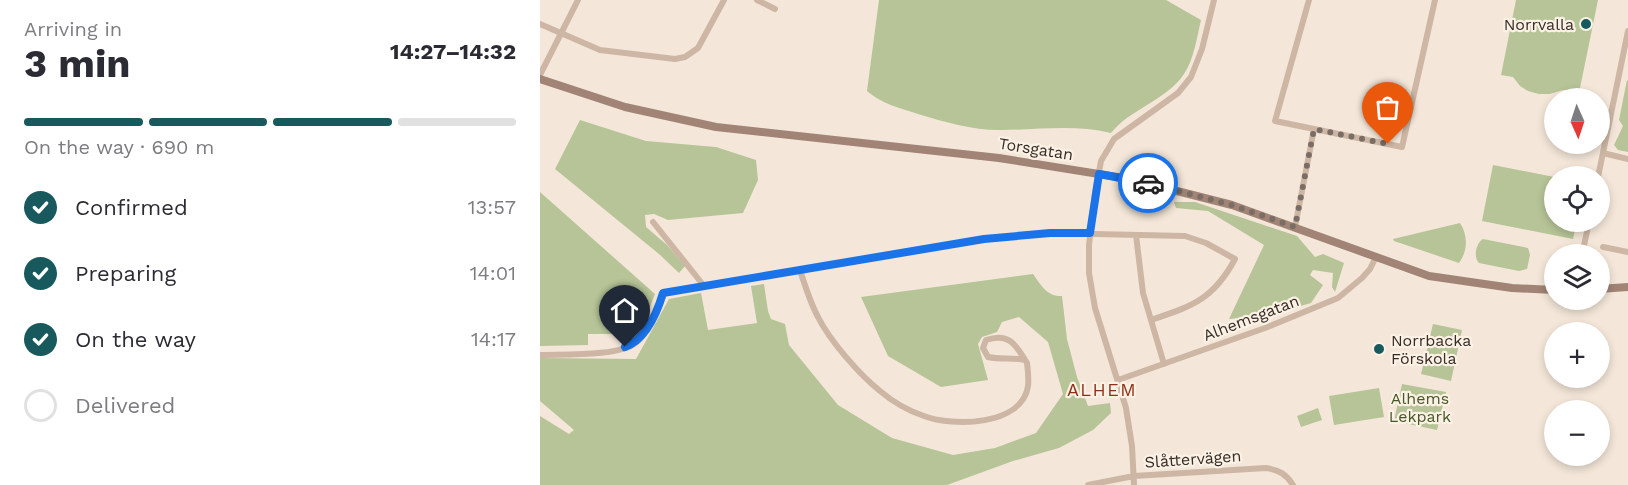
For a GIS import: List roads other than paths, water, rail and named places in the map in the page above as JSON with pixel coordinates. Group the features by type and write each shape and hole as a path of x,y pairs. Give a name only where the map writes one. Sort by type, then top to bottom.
{"main road":[{"name":"Torsgatan","path":"540,77 625,106 716,127 999,158 1130,179 1232,205 1429,276 1488,286 1544,289"},
{"path":"1610,288 1628,287"}],"street":[{"path":"540,77 578,0"},
{"path":"540,24 600,50 675,59 685,57 698,48 723,0"},
{"path":"757,0 775,9"},
{"path":"1134,485 1129,426 1118,380 1109,358 1095,308 1089,273 1090,233 1101,161 1114,139 1178,93 1191,77 1202,49 1214,0"},
{"path":"1309,0 1275,120 1402,147 1435,0"},
{"path":"1610,119 1628,31"},
{"path":"1295,227 1314,129"},
{"path":"1607,154 1628,159"},
{"path":"653,222 704,286"},
{"path":"540,355 614,351 636,343 648,326 663,293 984,239 1050,233 1166,235 1194,238 1235,259 1226,277 1201,301 1151,320"},
{"path":"1136,235 1141,286 1164,364"},
{"path":"1610,248 1628,252"},
{"name":"Alhemsgatan","path":"1118,380 1265,328 1338,298 1366,273 1376,257"},
{"path":"800,270 819,319 836,344 880,391 900,405 924,416 951,422 969,422 990,419 1014,409 1028,388 1029,376 1025,360 1018,347 1010,340 1001,337 986,340 983,348 988,357 1025,360"},
{"name":"Slåttervägen","path":"1088,485 1134,476 1266,468 1286,475 1293,485"}],"place":[{"name":"Norrvalla","path":"1586,24"},
{"name":"Norrbacka Förskola","path":"1379,349"}],"district":[{"name":"ALHEM","path":"1102,389"}],"park label":[{"name":"Alhems Lekpark","path":"1420,407"}]}
